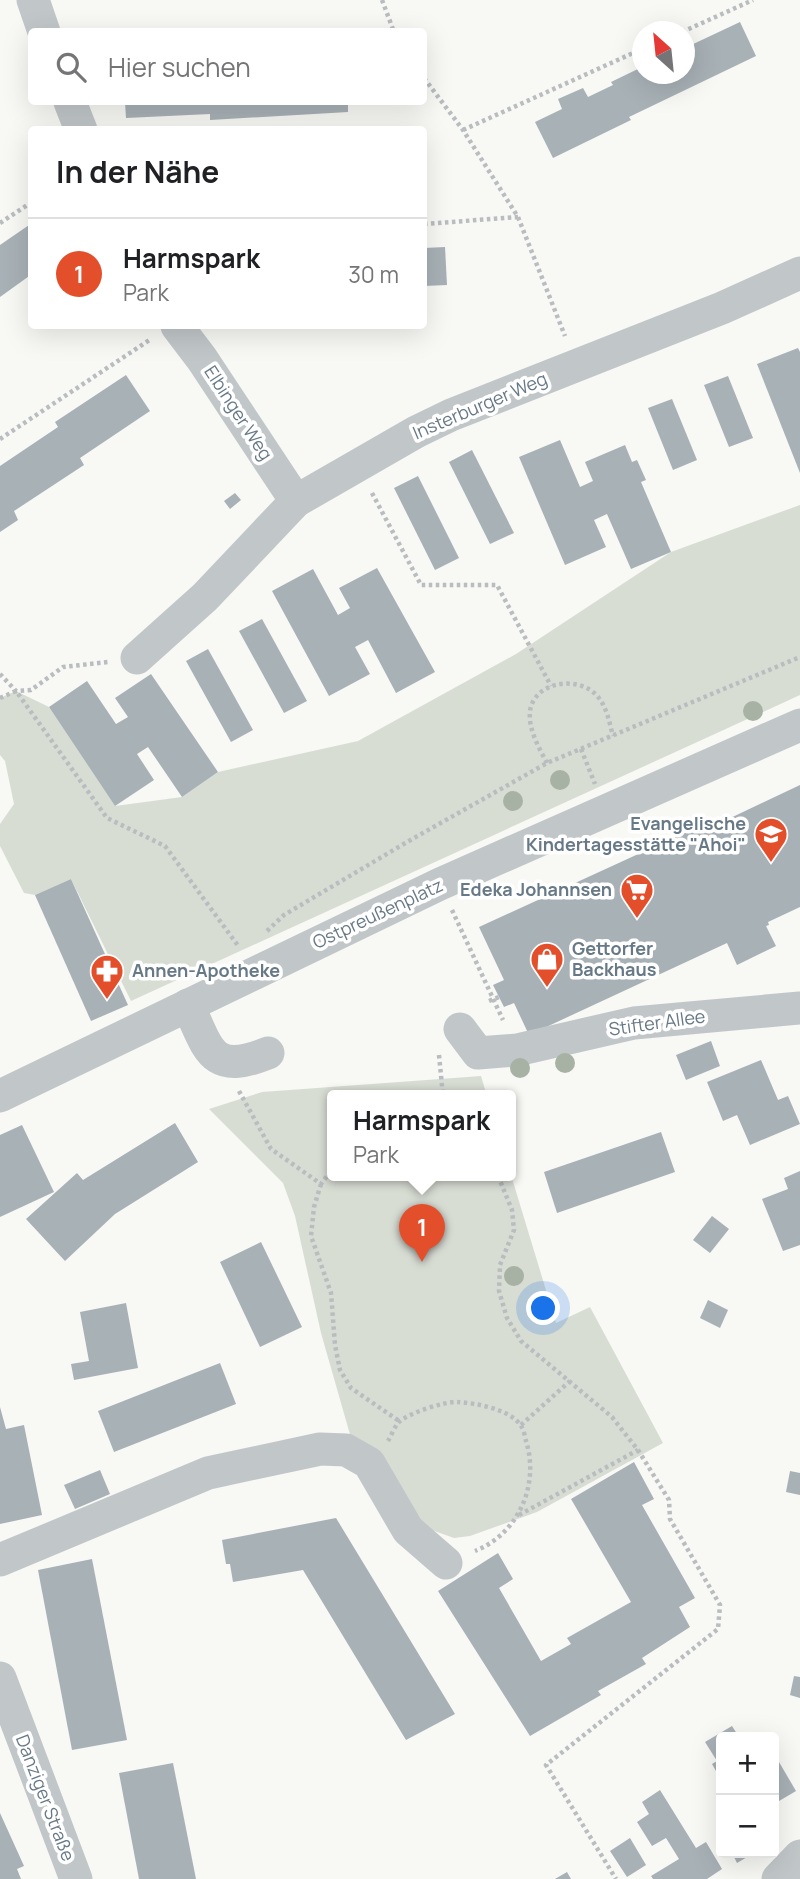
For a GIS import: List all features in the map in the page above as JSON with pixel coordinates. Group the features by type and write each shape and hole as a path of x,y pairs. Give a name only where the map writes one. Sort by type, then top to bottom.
{"street":[{"path":"33,0 43,28"},
{"path":"71,105 79,126"},
{"name":"Insterburger Weg","path":"137,658 205,597 296,501 382,451 451,415 722,308 800,273"},
{"name":"Elbinger Weg","path":"168,329 202,359 296,501"},
{"name":"Ostpreußenplatz","path":"0,1096 440,884 800,725"},
{"path":"188,1004 210,1052 223,1062 247,1061 268,1053"},
{"name":"Stifter Allee","path":"449,1036 478,1053 517,1050 634,1023 800,1008"},
{"path":"0,1560 208,1473 320,1449 346,1450 369,1463 408,1530 446,1563"},
{"name":"Danziger Straße","path":"0,1678 12,1748 76,1879"}],"path":[{"path":"382,0 392,28"},
{"path":"695,26 753,0"},
{"path":"463,130 632,54"},
{"path":"427,82 463,130 518,217 576,365"},
{"path":"0,223 28,205"},
{"path":"427,223 518,217"},
{"path":"0,439 168,329"},
{"path":"382,451 371,491 421,585 497,585 551,686"},
{"path":"264,934 284,915 547,763 800,657"},
{"path":"0,698 16,691 31,690 63,667 137,658"},
{"path":"0,674 16,691 107,818 165,846 244,953"},
{"path":"547,763 535,739 530,713 533,701 551,686 567,683 591,690 599,698 608,716 612,736"},
{"path":"440,884 517,1050"},
{"path":"444,1090 449,1036"},
{"path":"223,1062 271,1149 321,1184"},
{"path":"327,1176 321,1184 314,1207 311,1236 331,1293 340,1370 351,1388 399,1421"},
{"path":"500,1181 512,1210 514,1230 500,1265 499,1291 507,1318 521,1341 612,1418 638,1450 669,1500 670,1519 720,1605 718,1629 546,1765 615,1879"},
{"path":"521,1425 570,1381"},
{"path":"369,1463 387,1443 399,1421 426,1408 456,1401 504,1411 521,1425 531,1455 531,1484 518,1516"},
{"path":"446,1563 486,1546 518,1516 638,1450"}],"shaded area":[{"path":"800,505 800,695 131,1001 71,879 35,895 24,893 0,846 0,824 14,804 5,761 0,755 0,698 16,691 49,707 115,806 182,797 218,772 358,741 516,654 671,552"},
{"path":"481,1076 485,1090 327,1090 327,1181 513,1181 556,1323 590,1307 663,1443 537,1512 470,1536 454,1538 426,1528 353,1445 321,1333 295,1216 283,1183 209,1109 262,1092"}],"building":[{"path":"740,22 756,56 629,117 631,120 553,158 535,122 562,109 558,99 583,88 588,97 632,72 632,84 695,84 695,43"},
{"path":"125,105 348,105 348,112 210,120 210,114 126,118"},
{"path":"28,226 28,277 0,297 0,245"},
{"path":"445,247 447,285 427,286 427,248"},
{"path":"798,348 800,352 800,473 757,364"},
{"path":"126,375 150,411 80,458 84,465 14,511 18,520 0,532 0,466 58,427 55,422"},
{"path":"728,376 753,438 729,447 704,385"},
{"path":"672,399 697,460 673,470 648,408"},
{"path":"560,440 580,487 593,481 585,462 625,445 632,462 637,460 646,480 641,482 671,552 631,569 607,514 594,520 606,547 565,565 519,457"},
{"path":"472,450 514,533 490,544 449,462"},
{"path":"418,476 459,558 435,570 394,488"},
{"path":"235,493 241,500 230,509 224,501"},
{"path":"377,568 435,672 396,693 368,640 355,647 370,674 329,696 272,591 313,569 338,615 350,608 339,588"},
{"path":"262,619 307,701 284,713 239,631"},
{"path":"208,649 253,730 231,742 186,661"},
{"path":"151,674 218,772 182,797 148,747 137,754 154,780 115,806 49,707 87,681 116,724 128,717 115,698"},
{"path":"800,785 800,907 768,922 769,925 766,926 776,946 737,965 727,943 529,1035 514,1003 504,1007 493,985 504,980 479,927 719,817 722,822"},
{"path":"71,879 128,1005 91,1021 35,895"},
{"path":"711,1041 720,1066 686,1080 676,1055"},
{"path":"761,1060 778,1100 788,1096 800,1124 750,1145 737,1115 723,1121 707,1082"},
{"path":"175,1123 198,1162 115,1214 65,1261 26,1219 77,1173 83,1180"},
{"path":"22,1125 54,1192 0,1217 0,1135"},
{"path":"661,1132 675,1172 557,1213 544,1172"},
{"path":"800,1171 800,1245 783,1251 762,1199 788,1189 784,1178"},
{"path":"712,1216 729,1229 710,1253 693,1240"},
{"path":"261,1242 302,1327 260,1347 220,1262"},
{"path":"708,1300 728,1310 720,1328 700,1318"},
{"path":"126,1303 138,1368 74,1380 71,1364 89,1361 80,1312"},
{"path":"220,1363 236,1404 114,1452 98,1411"},
{"path":"0,1407 6,1429 24,1425 42,1515 0,1524"},
{"path":"634,1462 654,1499 642,1505 695,1598 679,1607 690,1627 642,1658 646,1664 598,1691 601,1695 530,1736 438,1591 498,1553 513,1579 499,1588 541,1661 571,1644 567,1638 631,1602 571,1499"},
{"path":"100,1470 110,1494 75,1509 64,1485"},
{"path":"790,1471 800,1473 800,1495 786,1492"},
{"path":"336,1518 455,1714 406,1740 303,1570 233,1582 230,1564 226,1564 222,1540"},
{"path":"92,1559 127,1740 72,1750 38,1570"},
{"path":"794,1676 800,1677 800,1698 790,1695"},
{"path":"732,1726 736,1732 722,1732"},
{"path":"716,1735 716,1759 705,1742"},
{"path":"779,1762 796,1791 779,1801"},
{"path":"173,1763 196,1879 139,1879 119,1773"},
{"path":"660,1790 696,1848 706,1842 722,1869 707,1879 653,1879 651,1876 679,1859 666,1838 652,1846 637,1822 649,1814 642,1802"},
{"path":"0,1813 24,1866 17,1869 21,1879 0,1879"},
{"path":"630,1838 646,1865 627,1877 610,1851"},
{"path":"567,1872 571,1879 555,1879"}],"place":[{"name":"Evangelische Kindertagesstätte \"Ahoi\"","path":"771,864"},
{"name":"Edeka Johannsen","path":"637,920"},
{"name":"Gettorfer Backhaus","path":"547,989"},
{"name":"Annen-Apotheke","path":"107,1001"},
{"name":"Harmspark","path":"422,1262"}]}
